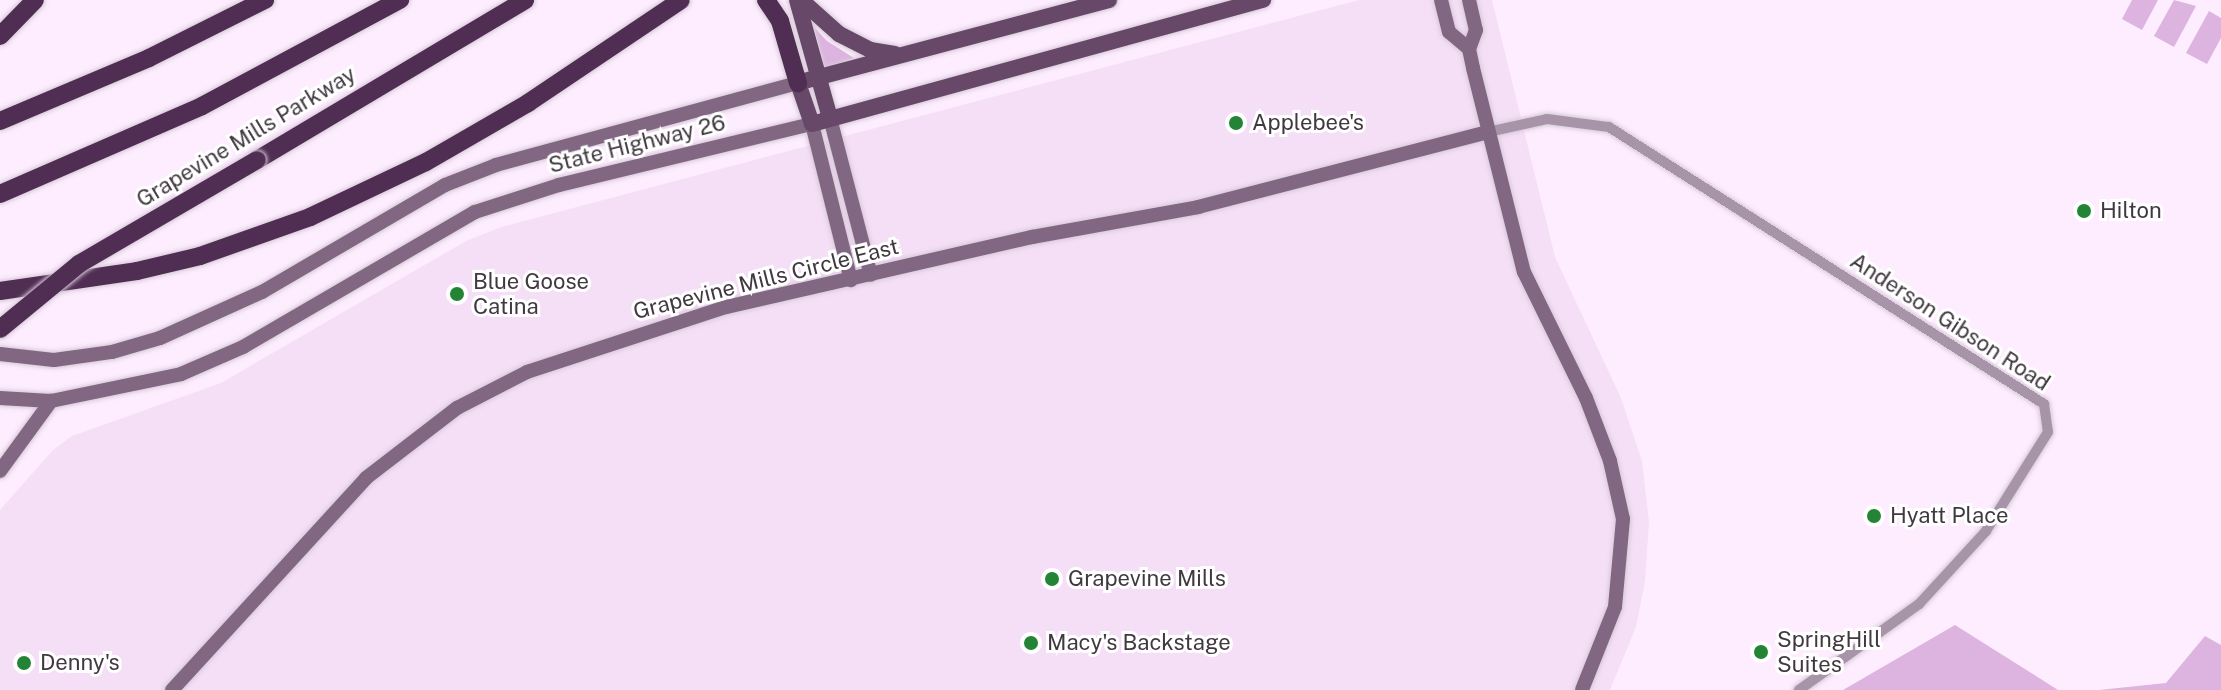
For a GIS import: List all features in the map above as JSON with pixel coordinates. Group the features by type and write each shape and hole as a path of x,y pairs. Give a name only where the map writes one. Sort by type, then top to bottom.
{"highway":[{"path":"0,36 35,0"},
{"path":"0,121 149,58 265,0"},
{"path":"0,194 226,95 400,0"},
{"name":"Grapevine Mills Parkway","path":"0,329 79,264 525,0"},
{"path":"766,0 780,21 798,83"},
{"path":"0,291 162,265 310,217 426,162 528,103 675,2"}],"main road":[{"path":"799,0 824,24 854,42 901,55"},
{"path":"799,0 830,118"},
{"name":"State Highway 26","path":"798,83 1109,0"},
{"name":"State Highway 26","path":"812,124 1263,0"},
{"path":"798,83 812,124"}],"street":[{"path":"1441,0 1449,32 1469,49"},
{"path":"1469,0 1476,30 1469,49 1524,272 1586,398 1610,461 1623,519 1615,607 1582,690"},
{"name":"State Highway 26","path":"0,354 54,360 112,352 160,338 262,292 445,185 510,161 798,83"},
{"path":"830,118 871,275"},
{"name":"Anderson Gibson Road","path":"1488,132 1547,119 1609,127 2044,404 2049,417 2045,440 1986,531 1919,604 1799,690"},
{"name":"State Highway 26","path":"0,398 51,401 138,387 206,364 446,226 498,203 812,124"},
{"path":"812,124 851,280"},
{"name":"Grapevine Mills Circle East","path":"172,690 328,515 385,462 457,408 527,372 598,345 726,307 1032,237 1198,207 1488,132"},
{"path":"0,471 51,401"}],"shaded area":[{"path":"1359,0 1492,0 1555,257 1621,398 1642,461 1649,522 1645,581 1636,627 1610,690 0,690 0,510 53,450 72,436 221,383 466,241 501,227"},
{"path":"2132,0 2158,0 2142,30 2122,19"},
{"path":"2174,0 2196,6 2174,47 2154,36"},
{"path":"2209,11 2221,18 2221,38 2207,64 2186,53"},
{"path":"814,27 827,41 854,58 825,68"},
{"path":"1955,625 2058,690 1843,690"},
{"path":"2205,636 2221,645 2221,690 2099,690 2166,683"}],"place":[{"name":"Applebee's","path":"1236,123"},
{"name":"Hilton","path":"2084,211"},
{"name":"Blue Goose Catina","path":"457,294"},
{"name":"Hyatt Place","path":"1874,516"},
{"name":"Grapevine Mills","path":"1052,579"},
{"name":"Macy's Backstage","path":"1031,643"},
{"name":"SpringHill Suites","path":"1761,652"},
{"name":"Denny's","path":"24,663"}]}
